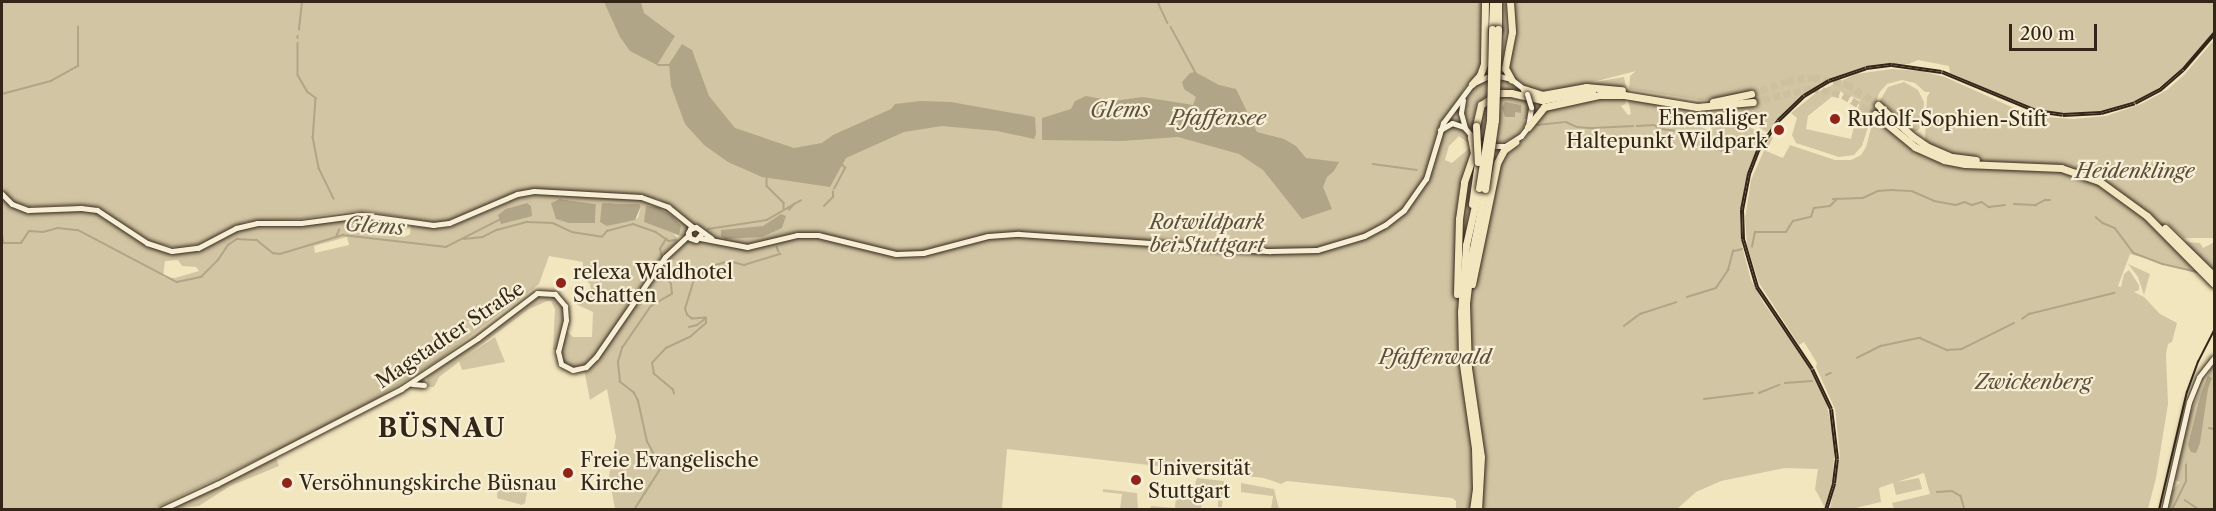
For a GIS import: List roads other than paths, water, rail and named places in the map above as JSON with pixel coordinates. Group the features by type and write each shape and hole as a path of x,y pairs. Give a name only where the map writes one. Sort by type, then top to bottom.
{"highway":[{"path":"1472,84 1482,71 1485,2"},
{"path":"1493,2 1495,29"},
{"path":"1478,510 1481,457 1468,368 1467,322 1472,253 1490,120 1498,2"},
{"path":"1510,2 1510,47 1505,70 1511,79"},
{"path":"1526,91 1542,95 1584,87 1699,103 1752,98 1697,107 1624,95 1599,95 1544,107 1528,127"},
{"path":"1461,339 1461,289 1478,162 1476,126 1481,105 1498,93 1511,93 1538,100 1609,89"},
{"path":"1878,105 1919,141 1952,157 2061,164 2095,174 2134,200 2214,284"},
{"path":"1875,114 1915,147 1944,160 1971,164 2053,167 2084,174 2107,185 2135,206 2214,276"},
{"path":"1471,137 1474,153 1462,193 1458,249 1458,325 1475,448 1476,489 1473,510"},
{"path":"1467,322 1495,172 1501,154 1515,142"},
{"path":"1471,222 1482,189"}],"main road":[{"path":"691,233 722,243 751,246 792,236 813,235 877,252 904,254 931,251 988,236 1019,234 1270,252 1308,251 1344,243 1382,227 1401,213 1420,189 1428,172 1439,131 1472,84 1491,76 1511,79 1526,91 1531,107 1528,127 1515,142 1490,146 1471,137 1465,128 1461,113 1464,96"},
{"path":"1439,131 1452,123 1458,123 1465,128"},
{"path":"2,195 12,204 28,210 81,208 97,210 151,245 179,251 198,248 236,228 257,223 301,223 361,215 433,225 450,224 517,194 532,191 635,196 664,204 683,218 691,233"},
{"path":"691,233 699,228 701,235"},
{"name":"Magstadter Straße","path":"161,510 207,489 410,384 487,332 530,296 545,291 560,297 566,310 558,348 559,360 570,369 586,367 596,357 665,257 691,233"},
{"path":"2165,510 2190,404 2214,358"},
{"path":"410,384 424,385"}],"water":[{"path":"604,2 641,2 644,13 675,36 657,65 630,51 620,37"},
{"path":"682,44 692,50 709,96 735,128 794,148 822,143 833,135 891,109 895,104 920,101 951,102 1035,117 1036,134 1034,139 997,131 942,126 904,132 846,158 830,187 762,177 728,162 704,145 685,124 671,86 669,64"},
{"name":"Pfaffensee","path":"1195,72 1219,85 1236,89 1257,132 1284,139 1296,146 1306,158 1339,162 1327,177 1323,187 1332,209 1302,219 1263,170 1239,154 1178,137 1122,141 1042,140 1042,118 1071,109 1075,101 1086,96 1113,101 1143,97 1193,105 1196,97 1184,89 1182,82 1190,73"},
{"path":"1505,102 1521,105 1521,113 1515,112 1515,117 1505,117 1502,108"},
{"path":"560,199 596,204 595,223 569,223 556,219 551,203"},
{"path":"527,203 531,206 532,216 501,224 498,215 506,209"},
{"path":"602,203 639,204 641,206 635,220 607,226 600,222"},
{"path":"646,206 657,207 673,217 681,226 679,235 644,222"},
{"path":"781,214 786,216 782,228 762,237 725,239 721,236 721,230 763,226"},
{"path":"2208,376 2212,378 2208,389 2200,443 2196,453 2191,452 2188,445 2200,397"}],"waterway":[{"path":"299,30 302,2"},
{"name":"Glems","path":"1158,2 1168,23"},
{"path":"2,94 51,81 78,66 78,27"},
{"name":"Glems","path":"1171,27 1196,73"},
{"path":"298,43 298,75 308,92 316,98 313,137 319,168 334,199"},
{"path":"658,65 671,65"},
{"path":"1537,125 1564,122"},
{"path":"1566,122 1577,127 1593,128 1633,126"},
{"path":"1637,126 1654,125 1661,129 1684,132 1702,139 1719,150 1728,152"},
{"path":"1373,164 1417,170"},
{"path":"834,189 845,168 842,165"},
{"path":"767,178 767,186 784,203 784,208"},
{"name":"Heidenklinge","path":"1833,199 1863,198 1878,191 1891,190 1912,191 1934,201 1956,205 1965,202 1972,205 1982,202 1989,207 2005,205"},
{"path":"824,206 833,197 833,192"},
{"path":"1752,247 1755,232 1786,232 1793,221 1811,217 1814,208 1830,206 1837,199"},
{"name":"Glems","path":"708,229 767,220 801,200"},
{"name":"Heidenklinge","path":"2014,204 2036,205 2050,200"},
{"name":"Glems","path":"789,210 794,204"},
{"name":"Heidenklinge","path":"2096,217 2115,228 2134,253 2163,264 2198,272"},
{"name":"Glems","path":"2,232 4,243 21,243 29,231 43,232 58,228 78,230 177,282 201,277 218,260 228,245 237,239 257,240 273,253 280,254 343,235 446,247 501,219"},
{"name":"Glems","path":"464,239 483,237 497,230 527,222 553,223 572,232 602,237 607,231 633,224 656,232 669,241 675,240"},
{"name":"Glems","path":"336,237 339,230"},
{"path":"662,257 660,249 666,239"},
{"path":"777,247 779,252"},
{"path":"1735,251 1742,249"},
{"path":"1687,297 1716,288 1728,270 1733,251"},
{"path":"709,267 729,261 744,265 780,254"},
{"path":"634,510 661,468 647,442 638,401 634,393 620,382 618,362 622,348 651,306 672,294 671,284 664,275 668,267 665,262"},
{"path":"674,394 673,390 654,374 652,363 666,348 690,337 706,323 706,318 692,319 687,315 685,309 694,279 707,268"},
{"path":"2022,319 2029,314 2114,293"},
{"path":"1624,326 1640,314 1676,302"},
{"path":"689,327 705,319"},
{"path":"1857,358 1881,346 1920,338 1947,350 1962,349 2014,323"},
{"path":"1826,375 1831,373"},
{"path":"1785,383 1812,381"},
{"path":"1759,393 1779,385"},
{"path":"1704,399 1753,393"},
{"path":"2209,428 2214,429"},
{"path":"2172,510 2186,481 2186,465"},
{"path":"1937,492 1952,491 1961,496 1965,510"},
{"path":"2185,500 2200,510"}],"tunnel":[{"path":"1751,94 1787,81 1813,77 1847,84 1878,105"},
{"path":"1753,102 1812,88 1843,95 1875,114"}],"tram line":[{"path":"2159,510 2187,392 2198,362 2214,331"}],"railway":[{"path":"1826,510 1834,483 1837,459 1831,409 1812,369 1757,287 1743,239 1742,210 1749,174 1758,151 1778,121 1804,96 1829,81 1866,68 1892,65 1942,72 2036,111 2063,115 2101,113 2135,103 2161,89 2183,70 2214,34"}],"place":[{"name":"Rudolf-Sophien-Stift","path":"1835,119"},
{"name":"Ehemaliger Haltepunkt Wildpark","path":"1779,130"},
{"name":"relexa Waldhotel Schatten","path":"561,283"},
{"name":"Freie Evangelische Kirche","path":"568,473"},
{"name":"Universität Stuttgart","path":"1136,480"},
{"name":"Versöhnungskirche Büsnau","path":"287,483"}],"district":[{"name":"BÜSNAU","path":"442,429"}],"park label":[{"name":"Rotwildpark bei Stuttgart","path":"1207,234"},
{"name":"Pfaffenwald","path":"1435,357"},
{"name":"Zwickenberg","path":"2033,382"}]}
